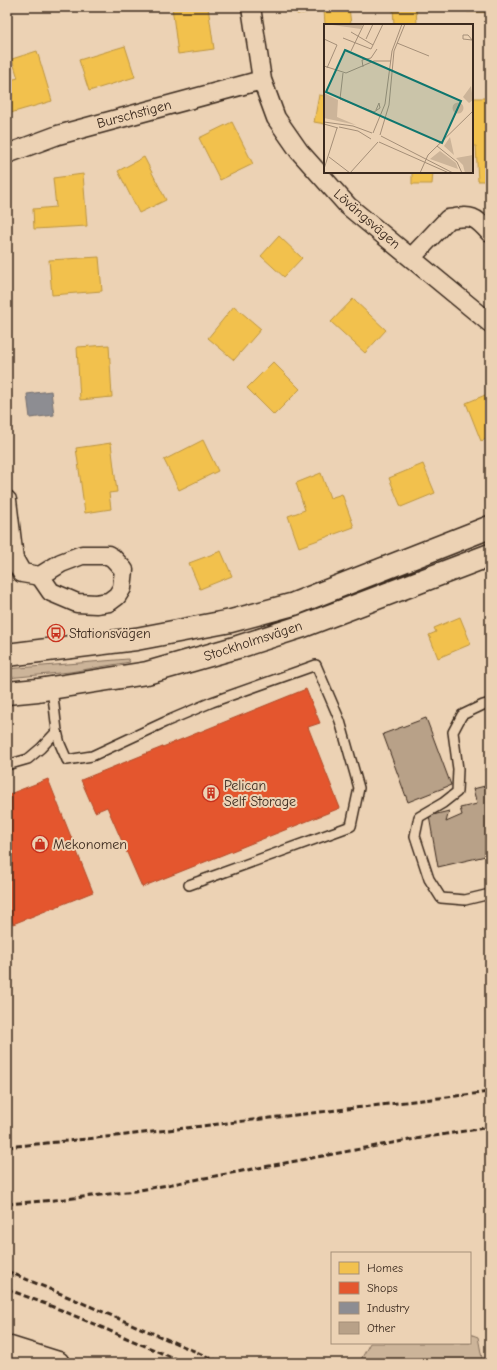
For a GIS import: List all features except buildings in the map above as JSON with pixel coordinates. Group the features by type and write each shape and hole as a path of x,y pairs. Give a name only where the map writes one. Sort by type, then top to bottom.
{"main road":[{"name":"Stockholmsvägen","path":"7,655 136,639 231,621 294,604 490,527"},
{"name":"Stockholmsvägen","path":"7,693 52,688 147,673 238,647 303,626 490,556"},
{"path":"7,1347 58,1363"}],"street":[{"name":"Lövängsvägen","path":"252,7 262,80 276,118 299,151 348,206 490,323"},
{"name":"Burschstigen","path":"7,154 58,135 262,80"},
{"name":"Lövängsvägen","path":"411,258 448,219 470,217 481,222 490,233"},
{"path":"7,500 14,559 22,574 40,576"}],"lane":[{"path":"52,688 57,731 60,744 67,760 92,756 212,702 316,665 340,721 359,788 351,826 189,885"},
{"path":"490,703 462,715 453,732 458,769 458,792 419,817 415,836 429,879 441,898 465,900 490,894"},
{"path":"7,765 28,759 57,731"}],"shaded area":[{"path":"128,659 130,662 70,672 7,678 7,669"},
{"path":"471,1334 478,1337 482,1358 480,1363 359,1363 369,1344 471,1344"}],"railway":[{"path":"7,1147 126,1135 490,1092"},
{"path":"7,1204 135,1191 403,1141 490,1127"},
{"path":"7,1271 222,1363"},
{"path":"7,1289 61,1310 185,1363"}],"place":[{"name":"Stationsvägen","path":"56,633"},
{"name":"Pelican Self Storage","path":"211,793"},
{"name":"Mekonomen","path":"40,844"}]}
